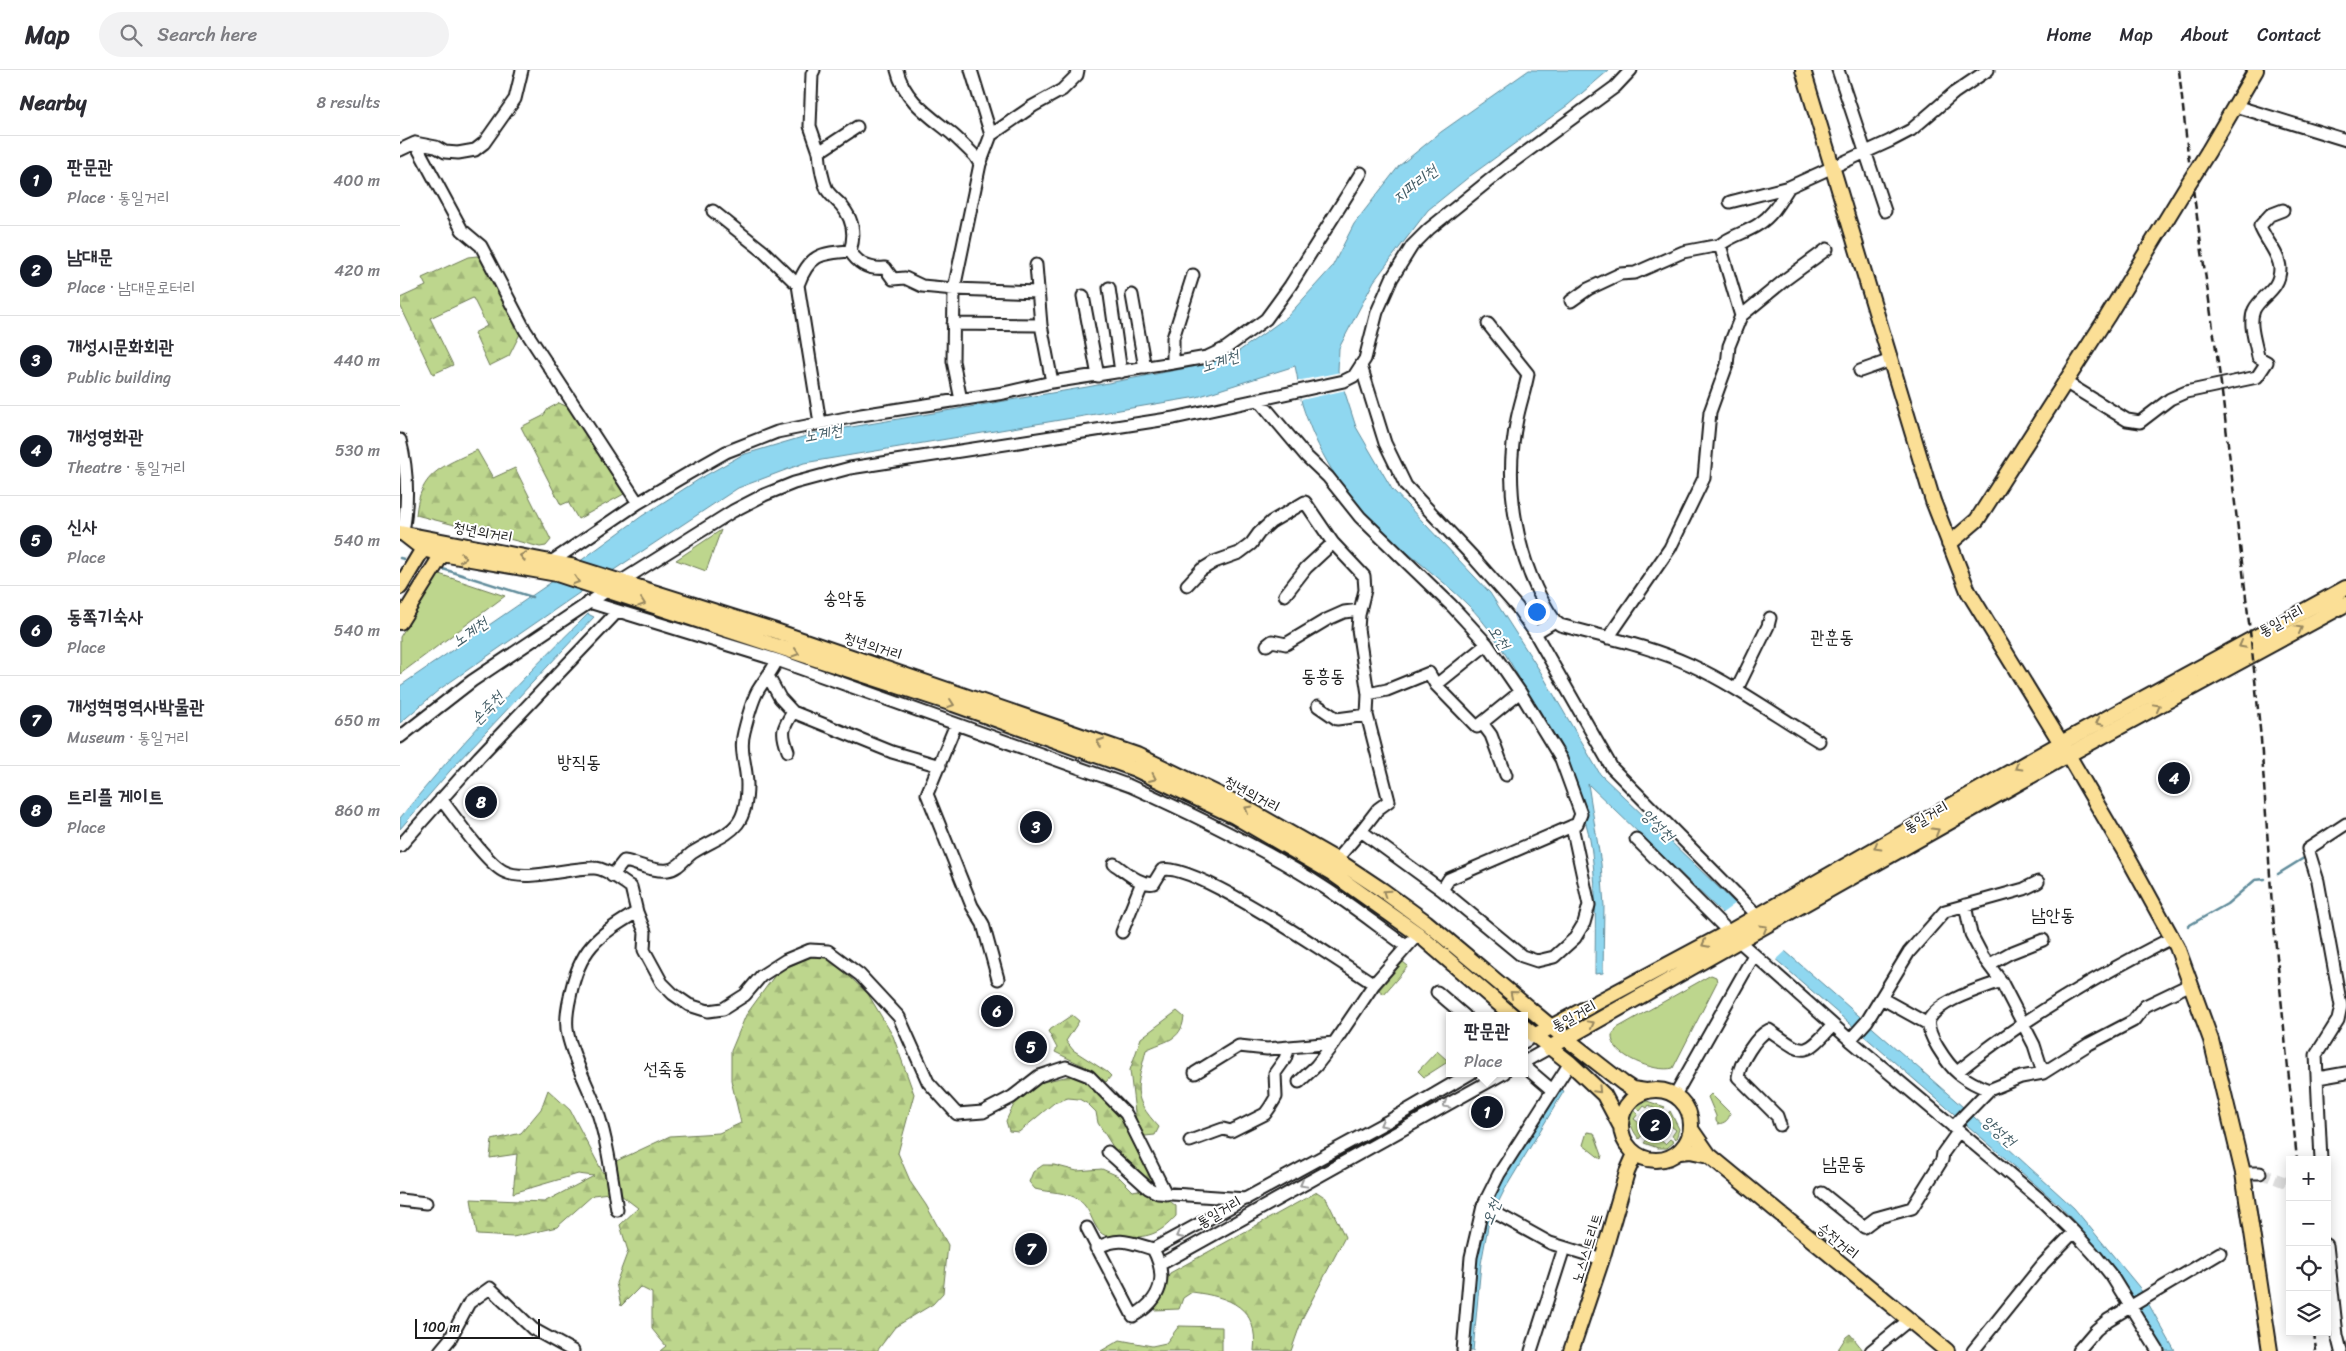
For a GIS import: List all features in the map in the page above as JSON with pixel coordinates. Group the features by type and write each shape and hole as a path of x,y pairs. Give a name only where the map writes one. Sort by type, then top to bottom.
{"main road":[{"path":"1803,70 1934,501 1968,591 2126,854 2172,938 2191,984 2211,1040 2243,1173 2270,1351"},
{"path":"1949,544 1977,520 2208,152 2256,70"},
{"name":"청년의거리","path":"401,533 426,543 554,568 607,585 1135,769 1234,816 1332,873 1418,934 1507,1012"},
{"path":"400,587 426,543"},
{"path":"400,622 446,548"},
{"name":"청년의거리","path":"554,568 570,566 607,585 885,667 1137,755 1239,804 1336,860 1426,922 1550,1026 1623,1083 1632,1089 1646,1091"},
{"name":"통일거리","path":"1528,1035 1550,1026 1729,932 2061,743 2346,588"},
{"name":"통일거리","path":"1549,1048 2068,756 2346,604"},
{"path":"1528,1035 1570,1063 1604,1095 1620,1125 1622,1136 1627,1146 1635,1154 1653,1161 1672,1157 1680,1152 1689,1138 1691,1129 1688,1110 1675,1095 1666,1091 1646,1091 1638,1095 1625,1108 1620,1125"},
{"name":"승전거리","path":"1691,1129 1709,1155 1947,1351"},
{"path":"1680,1152 1690,1151 1709,1155"},
{"name":"노스스트리트","path":"1571,1351 1602,1259 1627,1172 1635,1154"}],"street":[{"path":"400,150 415,143 436,147 445,152 458,153 475,150 484,143 515,99 522,70"},
{"path":"814,70 809,110 810,126 820,152 820,162 827,191 843,208 852,223 854,238 850,250 856,260 862,265 875,269 885,268 893,279 905,278 922,286 1037,292"},
{"path":"897,70 899,81 919,107 975,156 980,164"},
{"path":"971,70 991,135"},
{"path":"961,400 953,361 954,289 980,164 991,135 1033,106 1062,90 1074,80 1078,70"},
{"path":"400,737 472,681 589,602 607,585 733,511 764,495 819,475 850,468 1258,399 1344,381 1354,376 1365,358 1377,312 1392,278 1412,246 1429,229 1500,171 1615,87 1631,70"},
{"path":"1838,70 1885,211"},
{"path":"1730,202 1789,187 1820,174 1832,166 1866,153 1911,130 1954,92 1988,70"},
{"path":"2235,106 2346,140"},
{"path":"820,152 857,127"},
{"path":"415,143 462,230 481,246 525,330 638,503"},
{"path":"554,568 638,503 726,452 759,438 820,422 961,400 1052,382 1169,366 1207,357 1226,348 1266,320 1290,286 1361,173"},
{"path":"1570,301 1588,289 1620,274 1635,273 1683,252 1720,245 1728,238 1758,225 1776,208 1789,187"},
{"path":"2065,382 2127,420 2140,422 2170,400 2186,392 2257,377 2267,362 2258,357 2252,324 2254,310 2270,294 2279,278 2280,266 2260,226 2270,215 2283,210"},
{"path":"713,211 763,251 798,285 820,422"},
{"path":"1720,245 1741,316"},
{"path":"1608,638 1670,548 1704,478 1710,412 1727,365 1729,346 1741,316 1786,279 1827,249"},
{"path":"798,285 814,257 826,252 850,250"},
{"path":"1036,265 1041,325 1052,382"},
{"path":"1169,366 1172,338 1192,275"},
{"path":"1109,288 1121,372"},
{"path":"1132,295 1145,368"},
{"path":"1083,296 1098,376"},
{"path":"953,324 1041,325"},
{"path":"1488,324 1528,374 1525,395 1517,419 1512,464 1515,518 1519,544 1528,568 1555,621 1560,625 1651,650 1691,665 1737,689 1819,741"},
{"path":"1860,371 1891,360"},
{"path":"1361,366 1385,444 1401,479 1517,607 1535,633 1612,768 1757,915"},
{"path":"1258,399 1306,456 1328,477 1360,517 1446,600 1487,644 1520,692 1561,759 1581,814 1577,824 1449,879 1442,890"},
{"path":"400,440 404,459 406,489 406,514 401,533"},
{"path":"1187,585 1201,570 1214,562 1238,553 1251,544 1271,522 1305,502 1333,543 1364,576 1366,590 1360,610 1358,628 1368,694 1367,715 1389,801 1378,809 1336,860"},
{"path":"1285,595 1306,568 1333,543"},
{"path":"589,602 777,660 1130,786 1226,830 1326,889 1406,946"},
{"path":"1267,645 1272,641 1286,644 1326,620 1344,612 1360,610"},
{"path":"400,846 441,799 618,611"},
{"path":"1737,689 1768,626 1770,618"},
{"path":"1535,633 1555,621"},
{"path":"1436,685 1487,644"},
{"path":"612,876 624,860 639,866 666,870 674,869 692,854 730,833 738,825 745,804 747,784 742,749 744,733 757,692 777,660"},
{"path":"1368,694 1387,690 1429,674 1436,685 1477,727 1520,692"},
{"path":"768,676 780,698 793,712 892,752 940,766"},
{"path":"1318,706 1337,719 1367,715"},
{"path":"788,751 782,736 784,726 793,712"},
{"path":"1482,723 1491,735 1506,774"},
{"path":"956,724 927,794 972,906 983,924 998,980"},
{"path":"441,799 471,838 504,872 513,875 528,875 596,868 631,887 637,912 645,932 644,950 662,983 673,994 689,1005 708,1011 723,1009 739,1000 761,976 786,960 810,950 828,950 860,975 899,1017 928,1082 957,1114 983,1112 1012,1097 1039,1076 1066,1067 1089,1076 1126,1114 1166,1194"},
{"path":"2322,1156 2316,1055 2338,1020 2341,1006 2318,881 2308,849 2346,824"},
{"path":"1361,830 1442,890 1522,956 1537,961 1554,957 1575,938 1584,923 1589,904 1572,826"},
{"path":"1636,839 1729,932"},
{"path":"1114,864 1142,882 1154,883 1162,870 1166,869 1190,876 1262,912 1374,984"},
{"path":"1122,932 1142,882"},
{"path":"1853,1037 1867,1021 1909,952 1945,911 2024,889 2038,882"},
{"path":"1965,905 1971,934 1983,957 1990,964 2001,982 2034,1045 2043,1073"},
{"path":"617,1210 598,1115 572,1050 567,1033 567,1013 574,977 581,960 591,946 611,928 637,912"},
{"path":"1299,1082 1334,1043 1374,984 1418,934"},
{"path":"1957,1072 2022,1023 2125,962 2172,938"},
{"path":"1990,964 2010,953 2043,940"},
{"path":"1740,942 1833,1025 1853,1037 2042,1201 2074,1232 2095,1255 2133,1306 2158,1351"},
{"path":"1675,1095 1754,955"},
{"path":"1989,1090 1978,1086 1957,1072 1935,1042 1928,1024 1930,1017 1948,1002 2001,982"},
{"path":"1822,1193 1864,1227 1876,1218 1912,1208 1942,1160 1943,1153 1956,1128 1968,1110 1989,1090 2021,1077 2043,1073 2089,1044 2133,1021 2144,1006 2191,984"},
{"path":"1437,992 1460,1012"},
{"path":"1881,998 1928,1024"},
{"path":"1780,1125 1776,1116 1738,1077 1739,1069 1762,1034 1770,1030 1794,1049 1805,1049 1815,1045 1833,1025"},
{"path":"1194,1073 1239,1046 1267,1049 1334,1043"},
{"path":"1190,1141 1223,1129 1231,1131 1264,1114 1276,1097 1275,1073 1285,1058 1289,1047"},
{"name":"통일거리","path":"1528,1060 1549,1048"},
{"path":"1463,1351 1471,1257 1499,1174 1570,1063"},
{"path":"1528,1069 1552,1090"},
{"path":"2318,1078 2346,1073"},
{"name":"통일거리","path":"1152,1249 1247,1199 1464,1077"},
{"name":"통일거리","path":"1161,1264 1497,1077"},
{"path":"1108,1152 1148,1188 1158,1193 1247,1199"},
{"path":"2243,1173 2260,1173"},
{"path":"400,1200 426,1203"},
{"path":"1489,1208 1550,1242 1602,1259"},
{"path":"1087,1228 1096,1248 1133,1316 1143,1310 1156,1296 1162,1274 1161,1264 1152,1249 1127,1240 1106,1243 1096,1248"},
{"path":"1974,1351 2043,1264 2074,1232"},
{"path":"2327,1246 2337,1335 2341,1351"},
{"path":"1531,1351 1564,1248"},
{"path":"2078,1351 2096,1330 2220,1253"},
{"path":"440,1351 450,1339 469,1303 490,1288 533,1330 572,1351"},
{"path":"1871,1351 1909,1320"}],"green space":[{"path":"477,256 484,261 520,334 509,356 489,366 474,333 487,326 473,298 430,318 453,365 433,374 400,305 400,298 426,286 422,278 468,257"},
{"path":"559,403 568,407 624,494 578,519 568,502 561,505 521,427 543,416 548,409"},
{"path":"477,450 493,478 515,468 551,540 546,546 540,547 416,515 422,489 428,480 443,467"},
{"path":"721,530 706,571 676,560"},
{"path":"439,574 505,596 400,674 400,637"},
{"path":"810,957 830,958 868,994 893,1036 914,1094 898,1153 911,1183 926,1205 948,1245 943,1293 933,1304 895,1327 877,1351 660,1351 666,1346 652,1329 652,1293 640,1287 621,1306 616,1283 628,1251 620,1225 638,1208 617,1192 593,1195 557,1227 513,1237 477,1235 471,1199 544,1202 594,1176 578,1174 513,1193 517,1154 490,1158 492,1140 521,1133 541,1109 548,1090 570,1110 603,1173 612,1163 670,1136 719,1133 741,1123 731,1080 731,1051 746,1015 778,971"},
{"path":"1403,962 1408,966 1384,994 1379,990"},
{"path":"1711,975 1716,977 1717,982 1673,1068 1656,1068 1646,1065 1635,1061 1618,1050 1613,1043 1612,1035 1617,1028"},
{"path":"1177,1011 1184,1017 1176,1036 1146,1050 1138,1091 1143,1107 1159,1127 1155,1135 1145,1136 1140,1132 1136,1121 1130,1070 1141,1038"},
{"path":"1072,1015 1079,1021 1066,1041 1073,1050 1111,1076 1106,1082 1090,1069 1055,1052 1057,1048 1048,1031"},
{"path":"1437,1051 1446,1059 1446,1063 1424,1077 1418,1071"},
{"path":"1070,1076 1085,1081 1098,1090 1111,1103 1131,1135 1154,1182 1147,1183 1120,1158 1098,1123 1096,1112 1079,1099 1068,1098 1054,1103 1019,1132 1009,1131 1006,1121 1018,1099 1024,1093 1038,1084"},
{"path":"1711,1094 1730,1113 1728,1119 1723,1123 1718,1124 1716,1121 1716,1116 1708,1097"},
{"path":"1647,1101 1665,1107 1657,1116 1653,1113 1655,1109 1649,1105 1647,1108 1644,1106 1640,1111 1635,1106"},
{"path":"1633,1110 1638,1114 1634,1119 1647,1129 1639,1139 1631,1124 1630,1117"},
{"path":"1670,1111 1679,1129 1676,1139 1672,1136 1676,1130 1663,1120"},
{"path":"1587,1132 1594,1133 1602,1155 1601,1159 1583,1145"},
{"path":"1652,1133 1665,1144 1670,1139 1674,1142 1667,1148 1658,1148 1644,1143"},
{"path":"1043,1165 1054,1165 1077,1171 1102,1169 1118,1176 1133,1191 1150,1191 1166,1199 1176,1206 1176,1216 1158,1231 1146,1236 1111,1237 1105,1235 1097,1228 1086,1207 1079,1200 1063,1194 1035,1189 1029,1182 1033,1172"},
{"path":"1317,1192 1326,1198 1345,1237 1303,1317 1291,1351 1254,1351 1252,1324 1247,1314 1230,1301 1218,1297 1192,1292 1183,1298 1179,1309 1154,1310 1170,1273"},
{"path":"1179,1326 1222,1327 1222,1351 1101,1351 1120,1340 1152,1346 1166,1343"},
{"path":"1850,1334 1863,1350 1837,1351 1846,1337"}],"water":[{"path":"1529,70 1609,70 1568,105 1470,176 1428,210 1374,281 1339,348 1338,371 1356,427 1392,489 1490,593 1540,671 1600,774 1785,951 1963,1107 2074,1208 2139,1287 2175,1351 2165,1351 2116,1274 2058,1204 1721,912 1588,784 1601,864 1604,906 1603,973 1595,974 1595,883 1590,839 1578,800 1537,714 1517,674 1481,619 1457,594 1376,525 1341,485 1323,454 1308,421 1302,404 1295,366 1197,397 804,463 738,488 582,591 440,689 400,723 400,686 546,586 642,516 701,478 742,455 816,433 1087,387 1203,365 1239,351 1287,317 1332,267 1354,224 1399,166 1441,132"},
{"path":"588,614 594,617 455,765 400,829 400,818 444,765 514,688"},
{"name":"오천","path":"1557,1087 1564,1091 1505,1189 1489,1221 1481,1264 1473,1351 1467,1351 1474,1273 1484,1216 1502,1176"}],"pier":[{"path":"1341,372 1346,390 1301,400 1297,381"},
{"path":"1736,903 1787,950 1775,961 1721,914"}],"waterway":[{"path":"400,558 404,559"},
{"path":"443,569 532,597"},
{"path":"2278,874 2307,856"},
{"path":"2188,926 2227,904 2255,880 2265,879"}],"tunnel":[{"path":"2260,1173 2286,1183"}],"railway":[{"path":"2179,70 2188,154 2221,384 2251,640 2261,739 2272,906 2297,1156"},
{"path":"2314,1336 2316,1351"}],"place":[{"name":"개성영화관","path":"2174,778"},
{"name":"트리플 게이트","path":"481,802"},
{"name":"개성시문화회관","path":"1036,827"},
{"name":"동쪽기숙사","path":"997,1011"},
{"name":"신사","path":"1031,1047"},
{"name":"판문관","path":"1487,1112"},
{"name":"남대문","path":"1655,1125"},
{"name":"개성혁명역사박물관","path":"1031,1249"}],"district":[{"name":"송악동","path":"845,598"},
{"name":"관훈동","path":"1832,637"},
{"name":"동흥동","path":"1323,676"},
{"name":"방직동","path":"579,762"},
{"name":"남안동","path":"2053,915"},
{"name":"선죽동","path":"665,1069"},
{"name":"남문동","path":"1844,1164"}],"water label":[{"name":"지파리천","path":"1415,184"},
{"name":"노계천","path":"1220,361"},
{"name":"노계천","path":"823,433"},
{"name":"노계천","path":"470,632"},
{"name":"손죽천","path":"487,708"},
{"name":"양성천","path":"1658,825"},
{"name":"양성천","path":"1999,1131"}]}
